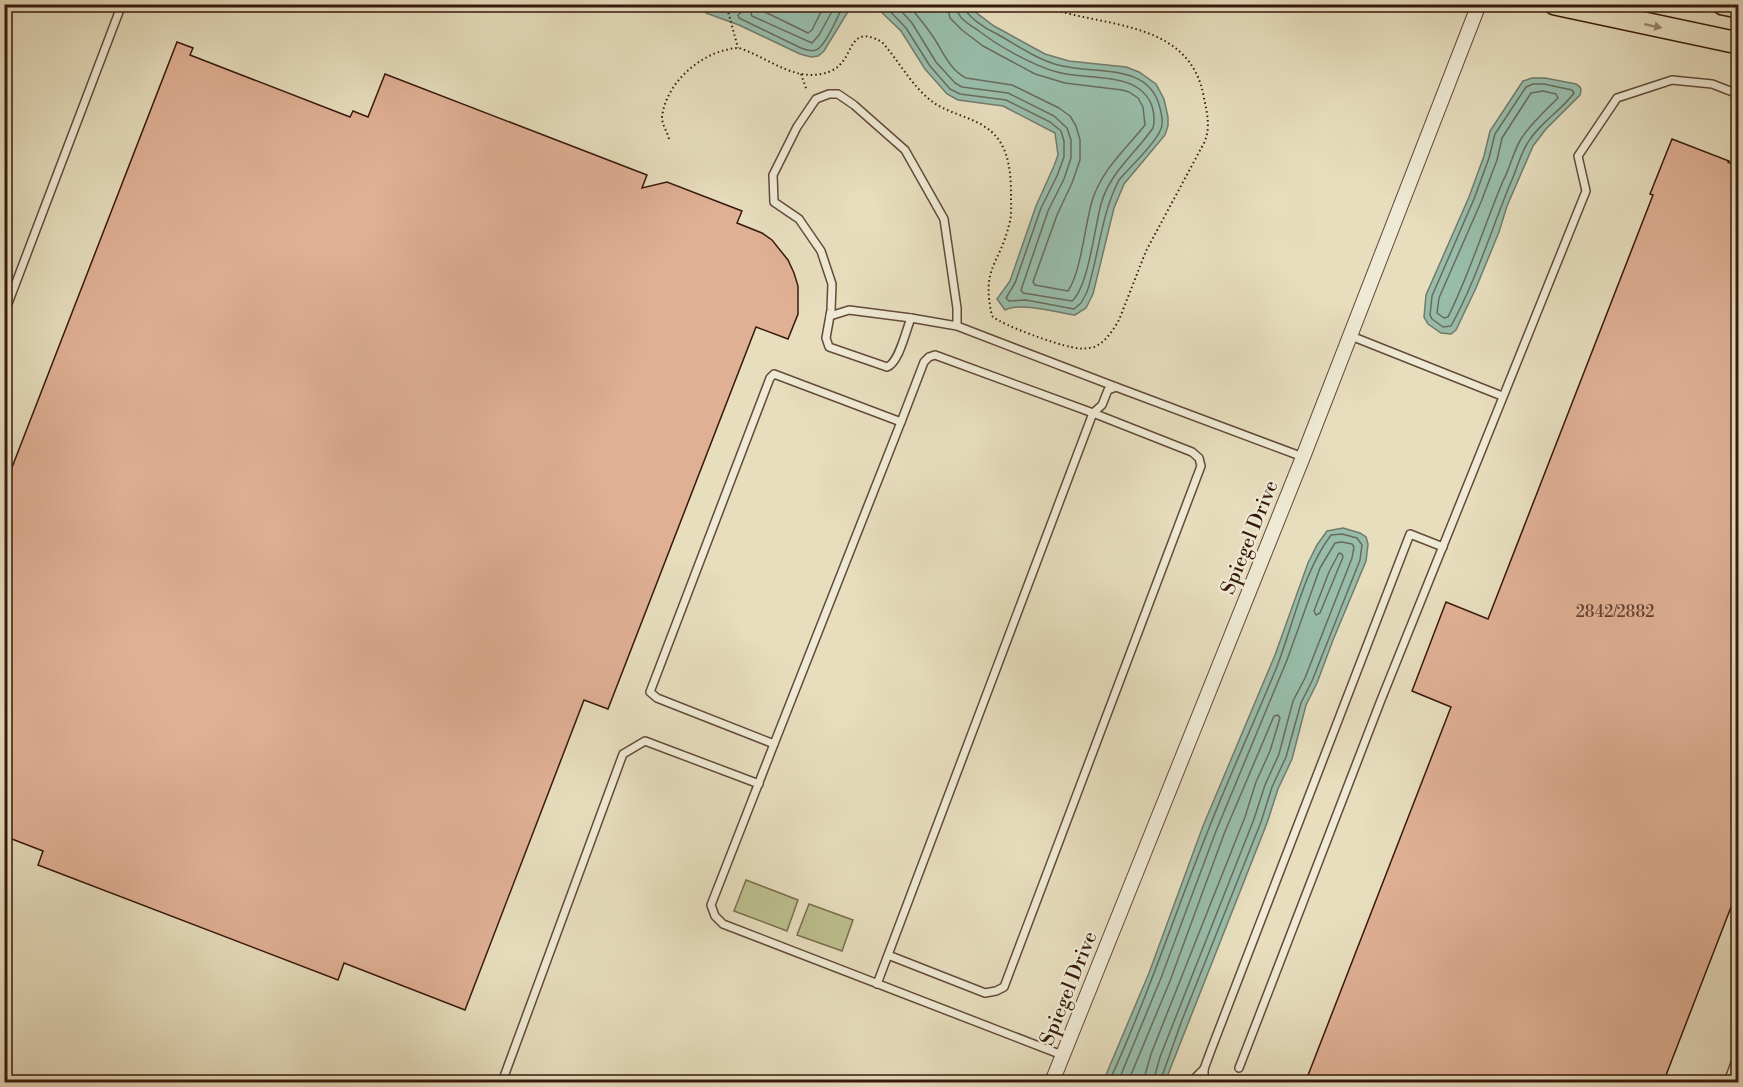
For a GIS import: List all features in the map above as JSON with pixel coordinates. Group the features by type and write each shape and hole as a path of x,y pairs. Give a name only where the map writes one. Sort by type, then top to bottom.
{"main road":[{"path":"1555,4 1738,43"},
{"path":"1723,4 1738,7"}],"street":[{"name":"Spiegel Drive","path":"1052,1083 1351,336 1479,4"}],"lane":[{"path":"4,314 122,4"},
{"path":"1239,1068 1443,547 1586,191 1578,156 1617,98 1672,80 1712,84 1738,94"},
{"path":"911,318 897,359 892,366 887,368 829,347 826,338 832,284 822,251 799,219 774,201 773,175 797,127 815,101 829,94 838,94 854,105 905,150 944,219 957,308 957,326"},
{"path":"830,316 849,310 957,326 1303,457"},
{"path":"1351,336 1503,396"},
{"path":"888,955 985,993 1005,987 1201,466 1199,458 1192,452 935,355 924,362 711,905 715,916 723,924 1062,1055"},
{"path":"774,744 657,698 650,692 770,378 774,374 901,422"},
{"path":"877,984 1093,413 1102,405 1108,390 1116,387"},
{"path":"1204,1083 1204,1069 1410,534 1443,547"},
{"path":"502,1083 623,754 645,741 759,784"},
{"path":"1728,1083 1738,1055"},
{"path":"1194,1083 1195,1078 1204,1069"}],"path":[{"path":"726,4 738,48"},
{"path":"988,296 992,316 1003,323 1069,347 1088,349 1097,346 1119,320 1146,250 1209,133 1200,81 1186,57 1174,47 1146,31 1066,14 1038,4"},
{"path":"801,74 807,91 815,101"}],"shaded area":[{"path":"746,880 798,900 787,931 734,911"},
{"path":"809,904 853,920 842,951 797,935"}],"water":[{"path":"746,5 852,5 824,51 818,56 811,57 706,13 707,8 725,12"},
{"path":"874,5 966,5 994,26 1045,54 1069,61 1126,67 1139,72 1156,84 1164,99 1168,126 1165,135 1124,184 1114,208 1093,294 1086,308 1075,315 1029,307 1005,310 997,299 1010,281 1036,206 1058,155 1055,133 1003,106 958,100 947,94 925,69 901,31"},
{"path":"1532,78 1576,84 1581,88 1580,95 1546,129 1533,146 1476,288 1456,330 1451,334 1441,333 1428,324 1424,317 1426,295 1469,197 1484,156 1490,131 1523,81"},
{"path":"1343,528 1366,537 1368,544 1366,561 1306,705 1292,759 1278,789 1267,823 1165,1082 1103,1082 1149,973 1203,826 1275,655 1308,563 1327,531"}],"building":[{"path":"177,42 193,48 190,55 350,117 353,111 368,117 385,74 647,175 642,188 667,182 742,211 737,223 762,233 772,240 788,260 798,286 798,314 788,339 756,327 608,709 584,700 465,1010 344,963 338,980 38,865 43,851 4,836 4,488"},
{"path":"1672,139 1729,161 1738,167 1738,889 1663,1083 1305,1083 1451,707 1412,691 1446,602 1488,619 1653,195 1650,194"}]}
